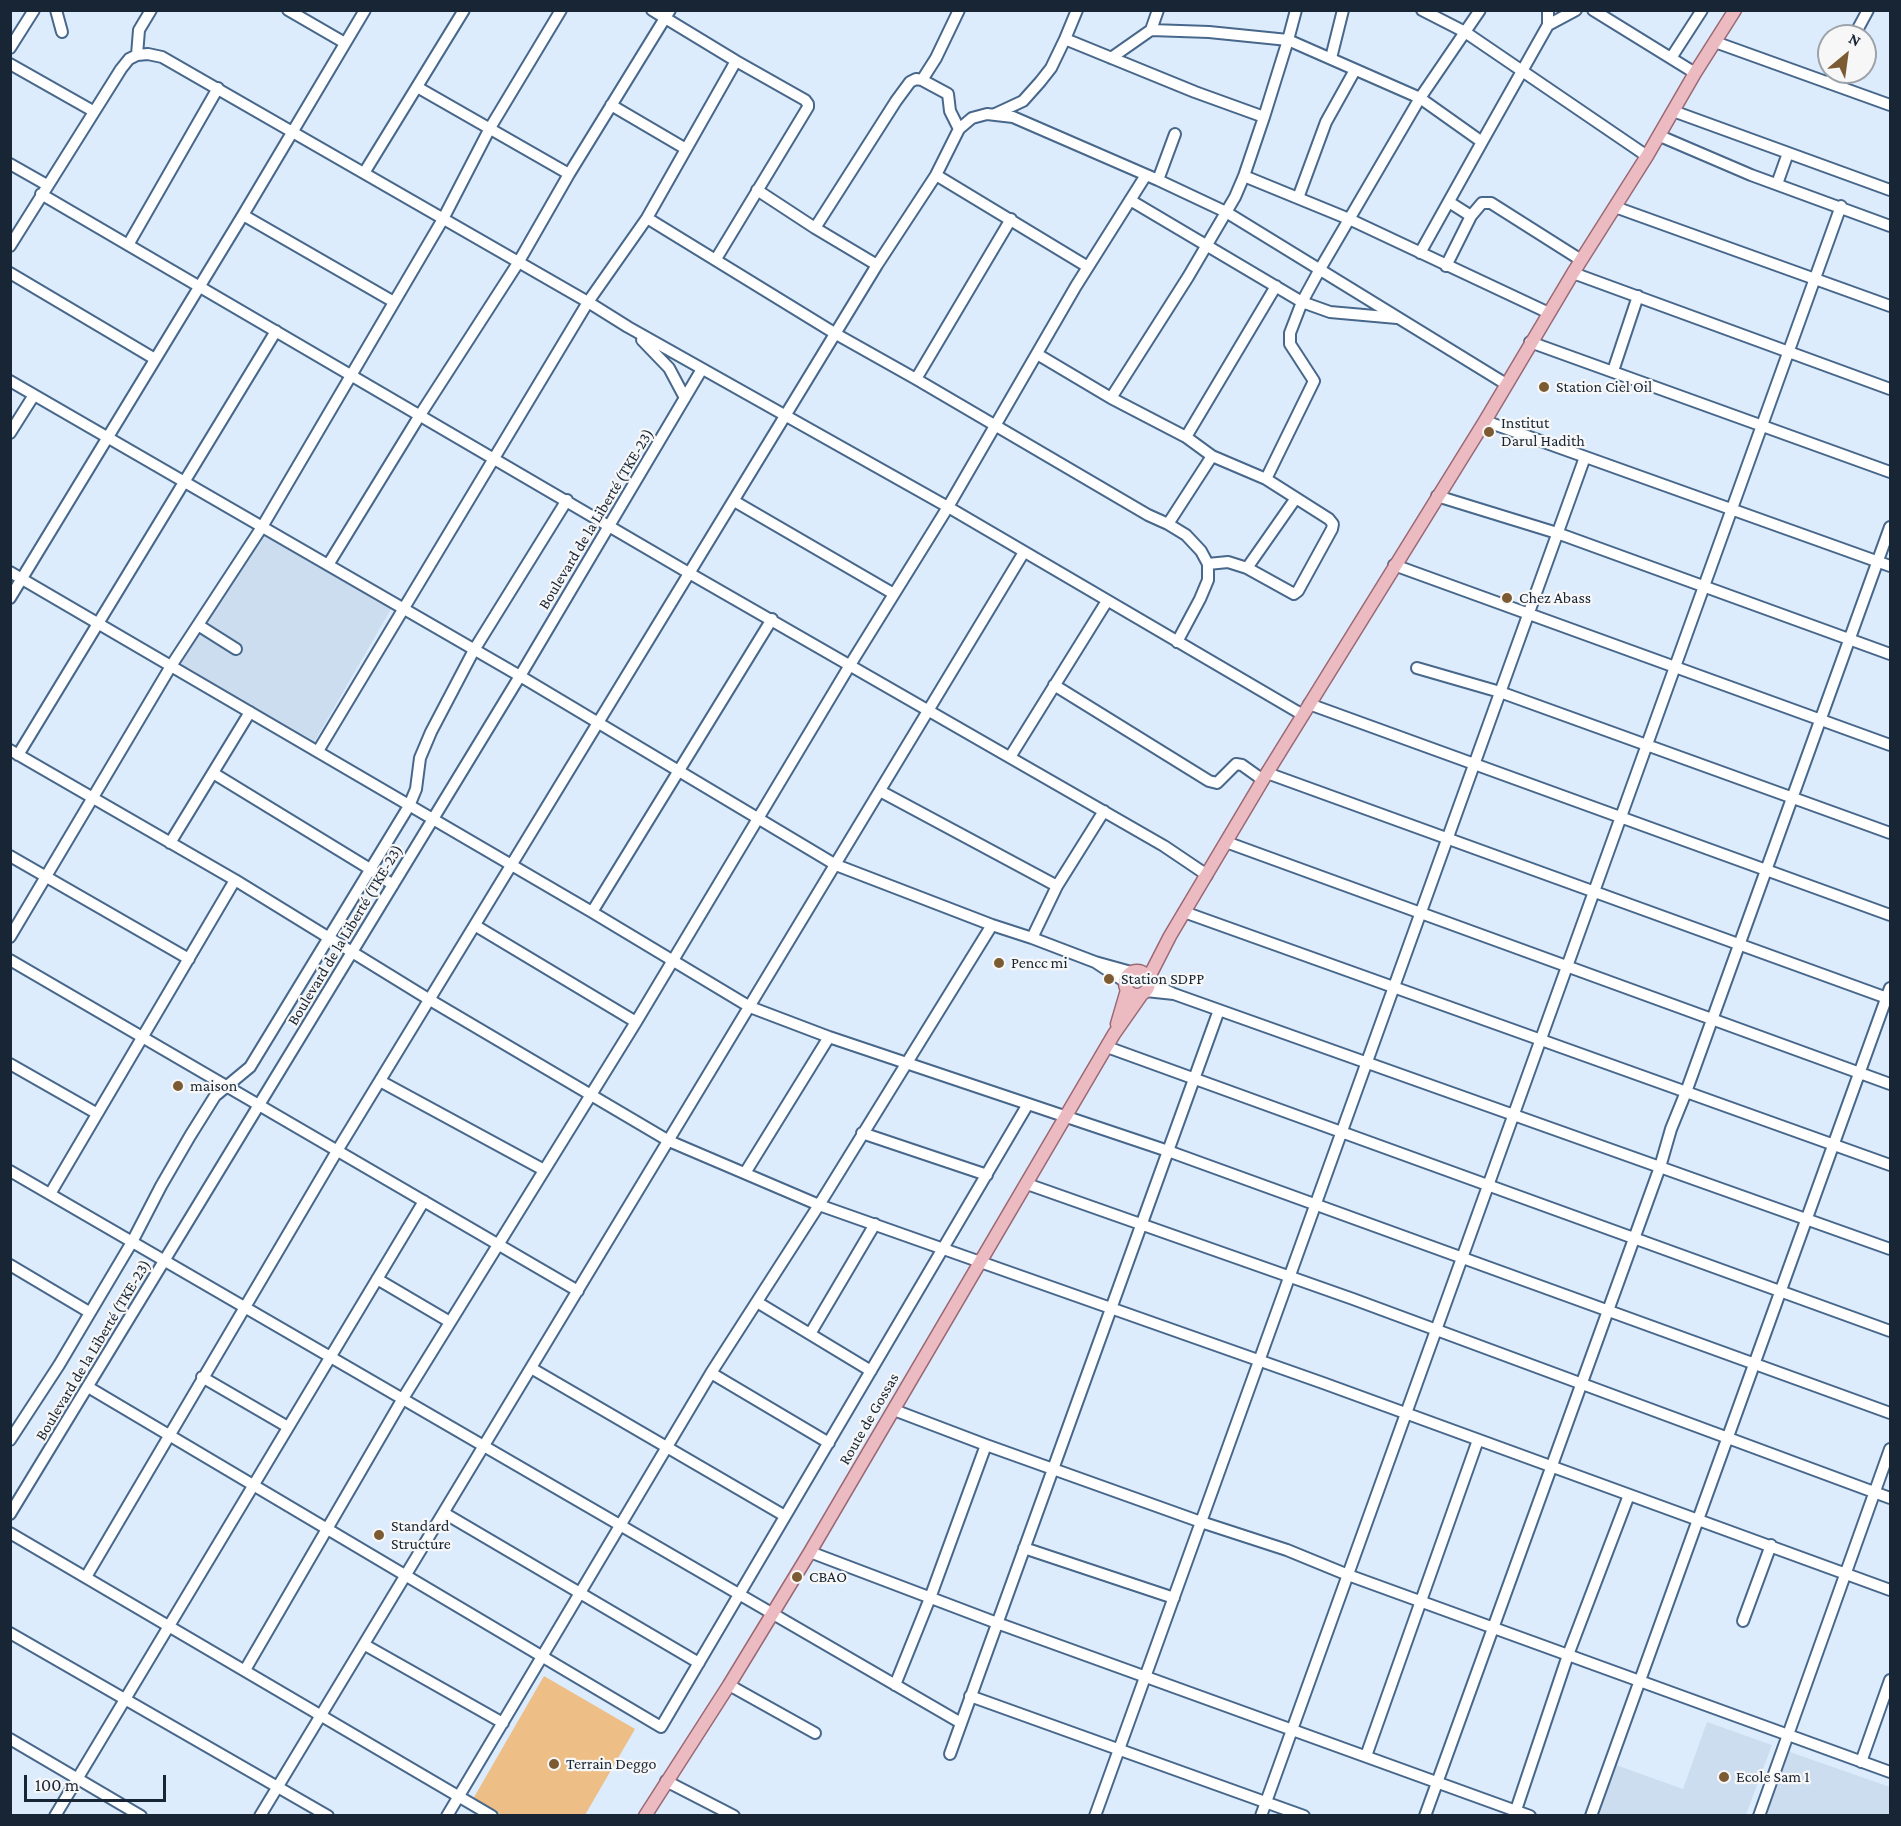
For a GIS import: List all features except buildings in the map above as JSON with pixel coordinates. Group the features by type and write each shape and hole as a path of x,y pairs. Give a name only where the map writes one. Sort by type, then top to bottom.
{"main road":[{"path":"1114,1034 1146,987 1170,936 1265,776 1485,421 1530,342 1660,136 1695,73 1735,10"},
{"path":"1114,1034 1130,979 1170,936"},
{"path":"1130,979 1143,973 1146,987"},
{"path":"1130,979 1133,995 1146,987"},
{"name":"Route de Gossas","path":"645,1815 729,1685 810,1552 1067,1118 1114,1034"}],"street":[{"path":"10,48 34,10"},
{"path":"56,10 62,32"},
{"path":"137,55 139,30 151,10"},
{"path":"288,10 345,43"},
{"path":"10,598 365,10"},
{"path":"364,173 464,10"},
{"path":"10,937 171,666 262,528 350,375 444,219 490,128 561,10"},
{"path":"652,10 668,14 736,62 806,100 808,104 716,259"},
{"path":"994,114 1017,105 1029,96 1051,68 1077,10"},
{"path":"1111,58 1151,30 1158,10"},
{"path":"1331,58 1343,10"},
{"path":"1422,10 1465,32 1647,156"},
{"path":"1266,479 1314,381 1290,344 1290,333 1302,302 1420,98 1480,10"},
{"path":"1420,254 1548,25 1548,10"},
{"path":"1548,25 1576,10"},
{"path":"1671,58 1702,10"},
{"path":"1860,24 1868,10"},
{"path":"1111,398 1226,212 1244,176 1288,40 1294,11"},
{"path":"1600,12 1695,73"},
{"path":"922,80 936,58 954,13"},
{"path":"328,565 420,415 518,263 569,174 668,14"},
{"path":"1151,30 1209,32 1288,40 1420,98 1482,142"},
{"path":"1065,39 1194,92 1264,117"},
{"path":"1715,42 1817,79"},
{"path":"10,246 93,111 129,59 137,55 148,54 162,57 628,327 948,507 1177,642 1306,710 1474,764 1890,915"},
{"path":"318,751 588,302 647,218 736,62"},
{"path":"10,64 93,111"},
{"path":"1298,198 1322,132 1355,70"},
{"path":"815,228 910,82 916,79 922,80 948,94 950,111 959,129"},
{"path":"1832,84 1890,105"},
{"path":"417,87 569,174"},
{"path":"128,245 218,88"},
{"path":"611,105 686,149"},
{"path":"1673,111 1890,190"},
{"path":"86,1577 337,1151 877,265 936,175 959,129 972,118 987,114 1013,117 1226,212 1506,384"},
{"path":"1158,180 1175,134"},
{"path":"1660,136 1777,184 1890,226"},
{"path":"1777,184 1788,153"},
{"path":"10,164 44,190 128,245 1164,846 1207,875"},
{"path":"936,175 1088,267"},
{"path":"245,1670 402,1400 636,1022 850,665 948,507 1088,267 1146,175"},
{"path":"1244,176 1349,219 1549,313"},
{"path":"758,190 877,265"},
{"path":"1130,200 1302,302 1330,312 1400,318"},
{"path":"1449,202 1471,216"},
{"path":"1446,266 1471,216 1482,203 1491,203 1581,260"},
{"path":"1261,1815 1840,206"},
{"path":"1615,207 1704,237 1890,306"},
{"path":"243,215 394,302"},
{"path":"647,218 836,334 1186,535 1202,551 1208,564 1208,580 1177,642"},
{"path":"916,379 1011,219"},
{"path":"10,273 155,359"},
{"path":"1573,273 1890,389"},
{"path":"1186,437 1276,286"},
{"path":"1613,371 1638,296"},
{"path":"628,327 664,362 685,398"},
{"path":"276,331 98,623 14,753 235,880 430,1000 669,1141 819,1204 1772,1545 1890,1590"},
{"path":"1530,342 1890,472"},
{"path":"1037,354 1111,398 1186,437 1212,456 1266,479 1329,519 1333,524 1298,591 1294,594 1246,568 1228,562 1208,564"},
{"name":"Boulevard de la Liberté (TKE-23)","path":"10,1514 520,676 702,369"},
{"path":"10,381 520,676 836,865 1095,962 1130,979"},
{"path":"10,433 34,394"},
{"path":"1485,421 1890,566"},
{"path":"1168,524 1212,456"},
{"path":"1095,1815 1585,457"},
{"path":"1437,496 1557,533 1890,654"},
{"path":"1246,568 1296,498"},
{"path":"10,1440 59,1365 132,1242 160,1186 190,1136 216,1096 250,1067 409,806 416,789 423,748 474,650 567,500"},
{"path":"734,501 894,594"},
{"path":"1425,1815 1660,1167 1671,1128 1740,945 1890,527"},
{"path":"260,1815 365,1645 1024,552"},
{"path":"1394,565 1890,745"},
{"path":"10,572 592,912 750,1007 829,1037 1168,1151 1890,1413"},
{"path":"1010,757 1107,601"},
{"path":"592,912 772,619"},
{"path":"198,625 236,649"},
{"path":"1417,668 1500,692 1890,833"},
{"path":"1054,685 1209,781 1217,783 1236,764 1242,765 1265,776 1740,945 1889,993 1591,1815"},
{"path":"170,843 250,712"},
{"path":"213,773 393,885"},
{"path":"880,791 1057,886"},
{"path":"1032,938 1057,886 1104,812"},
{"path":"1226,842 1890,1084"},
{"path":"10,856 189,959"},
{"path":"50,1194 235,880"},
{"path":"1184,912 1890,1165"},
{"path":"447,1815 711,1373 992,925"},
{"path":"476,926 636,1022"},
{"path":"10,960 578,1291"},
{"path":"1146,987 1174,994 1890,1249"},
{"path":"950,1754 1219,1010"},
{"path":"745,1173 829,1037"},
{"path":"1107,1047 1890,1331"},
{"path":"10,1064 96,1113"},
{"path":"380,1081 544,1170"},
{"path":"88,1387 661,1727 1028,1104"},
{"path":"862,1133 987,1174"},
{"path":"10,1171 961,1724"},
{"path":"1027,1184 1729,1437 1890,1498"},
{"path":"55,1815 424,1201"},
{"path":"810,1334 875,1224"},
{"path":"12,1271 89,1312"},
{"path":"377,1279 450,1322"},
{"path":"757,1302 871,1371"},
{"path":"531,1368 785,1516"},
{"path":"711,1373 829,1443"},
{"path":"202,1377 288,1427"},
{"path":"894,1410 1201,1522 1287,1550 1348,1575 1890,1772"},
{"path":"1366,1756 1478,1440"},
{"path":"895,1685 930,1598 986,1445"},
{"path":"1759,1815 1890,1449"},
{"path":"1516,1810 1568,1655 1629,1495"},
{"path":"444,1513 699,1663"},
{"path":"10,1533 492,1815"},
{"path":"1743,1621 1772,1545"},
{"path":"1024,1548 1174,1598"},
{"path":"810,1552 998,1623 1530,1815"},
{"path":"10,1633 328,1815"},
{"path":"365,1645 503,1723"},
{"path":"1861,1762 1890,1680"},
{"path":"729,1685 815,1733"},
{"path":"970,1696 1304,1815"},
{"path":"10,1739 141,1815"},
{"path":"666,1781 734,1815"}],"shaded area":[{"path":"260,532 391,609 312,746 176,664"},
{"name":"Terrain Deggo","path":"544,1676 635,1729 585,1815 502,1815 473,1799"},
{"name":"Ecole Sam 1","path":"1707,1722 1772,1745 1746,1815 1598,1815 1616,1765 1683,1789"},
{"path":"1787,1751 1890,1787 1890,1815 1764,1816"}],"place":[{"name":"Station Ciel Oil","path":"1544,387"},
{"name":"Institut Darul Hadith","path":"1489,432"},
{"name":"Chez Abass","path":"1507,598"},
{"name":"Pencc mi","path":"999,963"},
{"name":"Station SDPP","path":"1109,979"},
{"name":"maison","path":"178,1086"},
{"name":"Standard Structure","path":"379,1535"},
{"name":"CBAO","path":"797,1577"},
{"name":"Terrain Deggo","path":"554,1764"},
{"name":"Ecole Sam 1","path":"1724,1777"}]}
